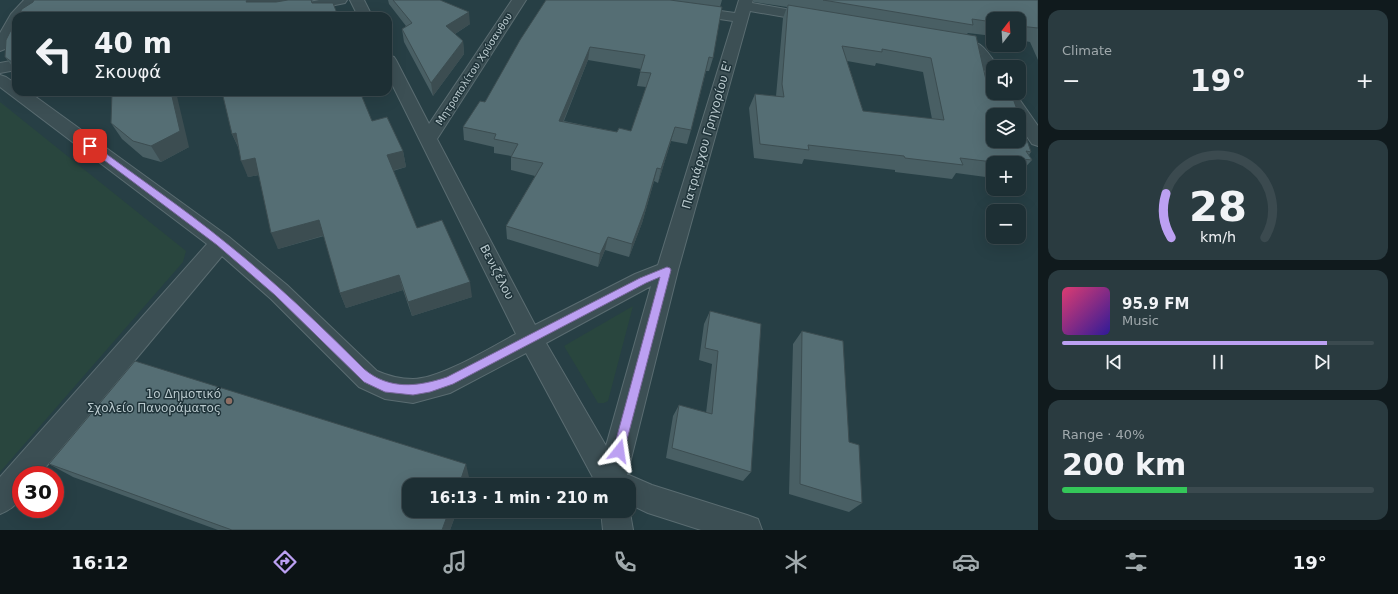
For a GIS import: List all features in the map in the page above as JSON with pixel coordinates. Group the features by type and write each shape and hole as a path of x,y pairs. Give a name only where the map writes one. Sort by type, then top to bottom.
{"street":[{"path":"20,12 31,0"},
{"path":"280,12 340,0"},
{"path":"357,0 363,12"},
{"name":"Μητροπολίτου Χρύσανθου","path":"428,138 519,0"},
{"path":"679,9 744,8 830,20"},
{"name":"Πατριάρχου Γρηγορίου Ε'","path":"619,478 667,270 744,8"},
{"path":"2,39 12,23"},
{"path":"939,38 975,46 986,62"},
{"path":"0,68 12,66"},
{"name":"Βενιζέλου","path":"392,68 530,338 613,478"},
{"path":"0,80 12,88"},
{"path":"24,96 147,190 221,243 284,297 360,372 368,379 385,387 413,390 440,384 464,375 530,338 643,280 667,270"},
{"path":"1012,100 1038,140"},
{"path":"0,499 221,243"},
{"path":"636,493 747,530"},
{"path":"617,518 618,530"}],"green space":[{"path":"0,102 186,251 183,262 0,472"},
{"path":"633,306 608,401 598,403 564,346"}],"building":[{"path":"34,0 247,0 246,2 276,2 288,0 311,0 312,3 333,3 336,12 20,12 22,9"},
{"path":"393,0 440,0 469,12 446,26 463,41 431,83 402,29 412,23"},
{"path":"546,0 670,0 722,7 713,58 709,57 691,130 675,127 661,169 657,168 645,209 632,244 608,237 600,254 506,226 543,163 511,157 518,144 494,139 496,134 463,127 480,101 485,102 520,40","holes":["590,47 645,55 640,72 651,73 631,131 619,128 617,132 559,121"]},
{"path":"823,0 1038,0 1038,28 1026,27 1026,12 986,12 986,21 972,19 973,25"},
{"path":"788,5 976,36 986,80 986,100 1014,100 1016,108 986,108 986,148 1026,148 1026,137 1031,152 1026,151 1032,160 1026,159 1026,156 986,156 986,161 960,158 963,165 905,158 904,156 808,145 809,150 760,144 755,94 784,97 782,84","holes":["842,46 882,52 882,49 931,58 944,120 863,111"]},
{"path":"12,28 12,62 5,57 6,40"},
{"path":"112,96 172,96 180,131 151,146 133,141 111,123"},
{"path":"223,96 362,96 372,121 387,117 403,151 387,155 417,228 442,220 470,282 408,302 399,275 340,293 319,220 271,233 255,158 241,161 236,133 232,134"},
{"path":"710,311 761,324 751,472 672,448 679,405 712,414 718,351 705,348"},
{"path":"802,331 843,341 849,442 859,445 862,503 800,484"},
{"path":"135,361 466,464 461,478 402,478 402,518 446,518 442,530 232,530 64,469 64,466 55,466 49,464"}],"place":[{"name":"1ο Δημοτικό Σχολείο Πανοράματος","path":"229,401"}],"route":[{"path":"90,146 147,190 221,243 279,292 360,372 376,384 385,387 413,390 430,388 450,381 643,280 667,270 619,451"}]}
